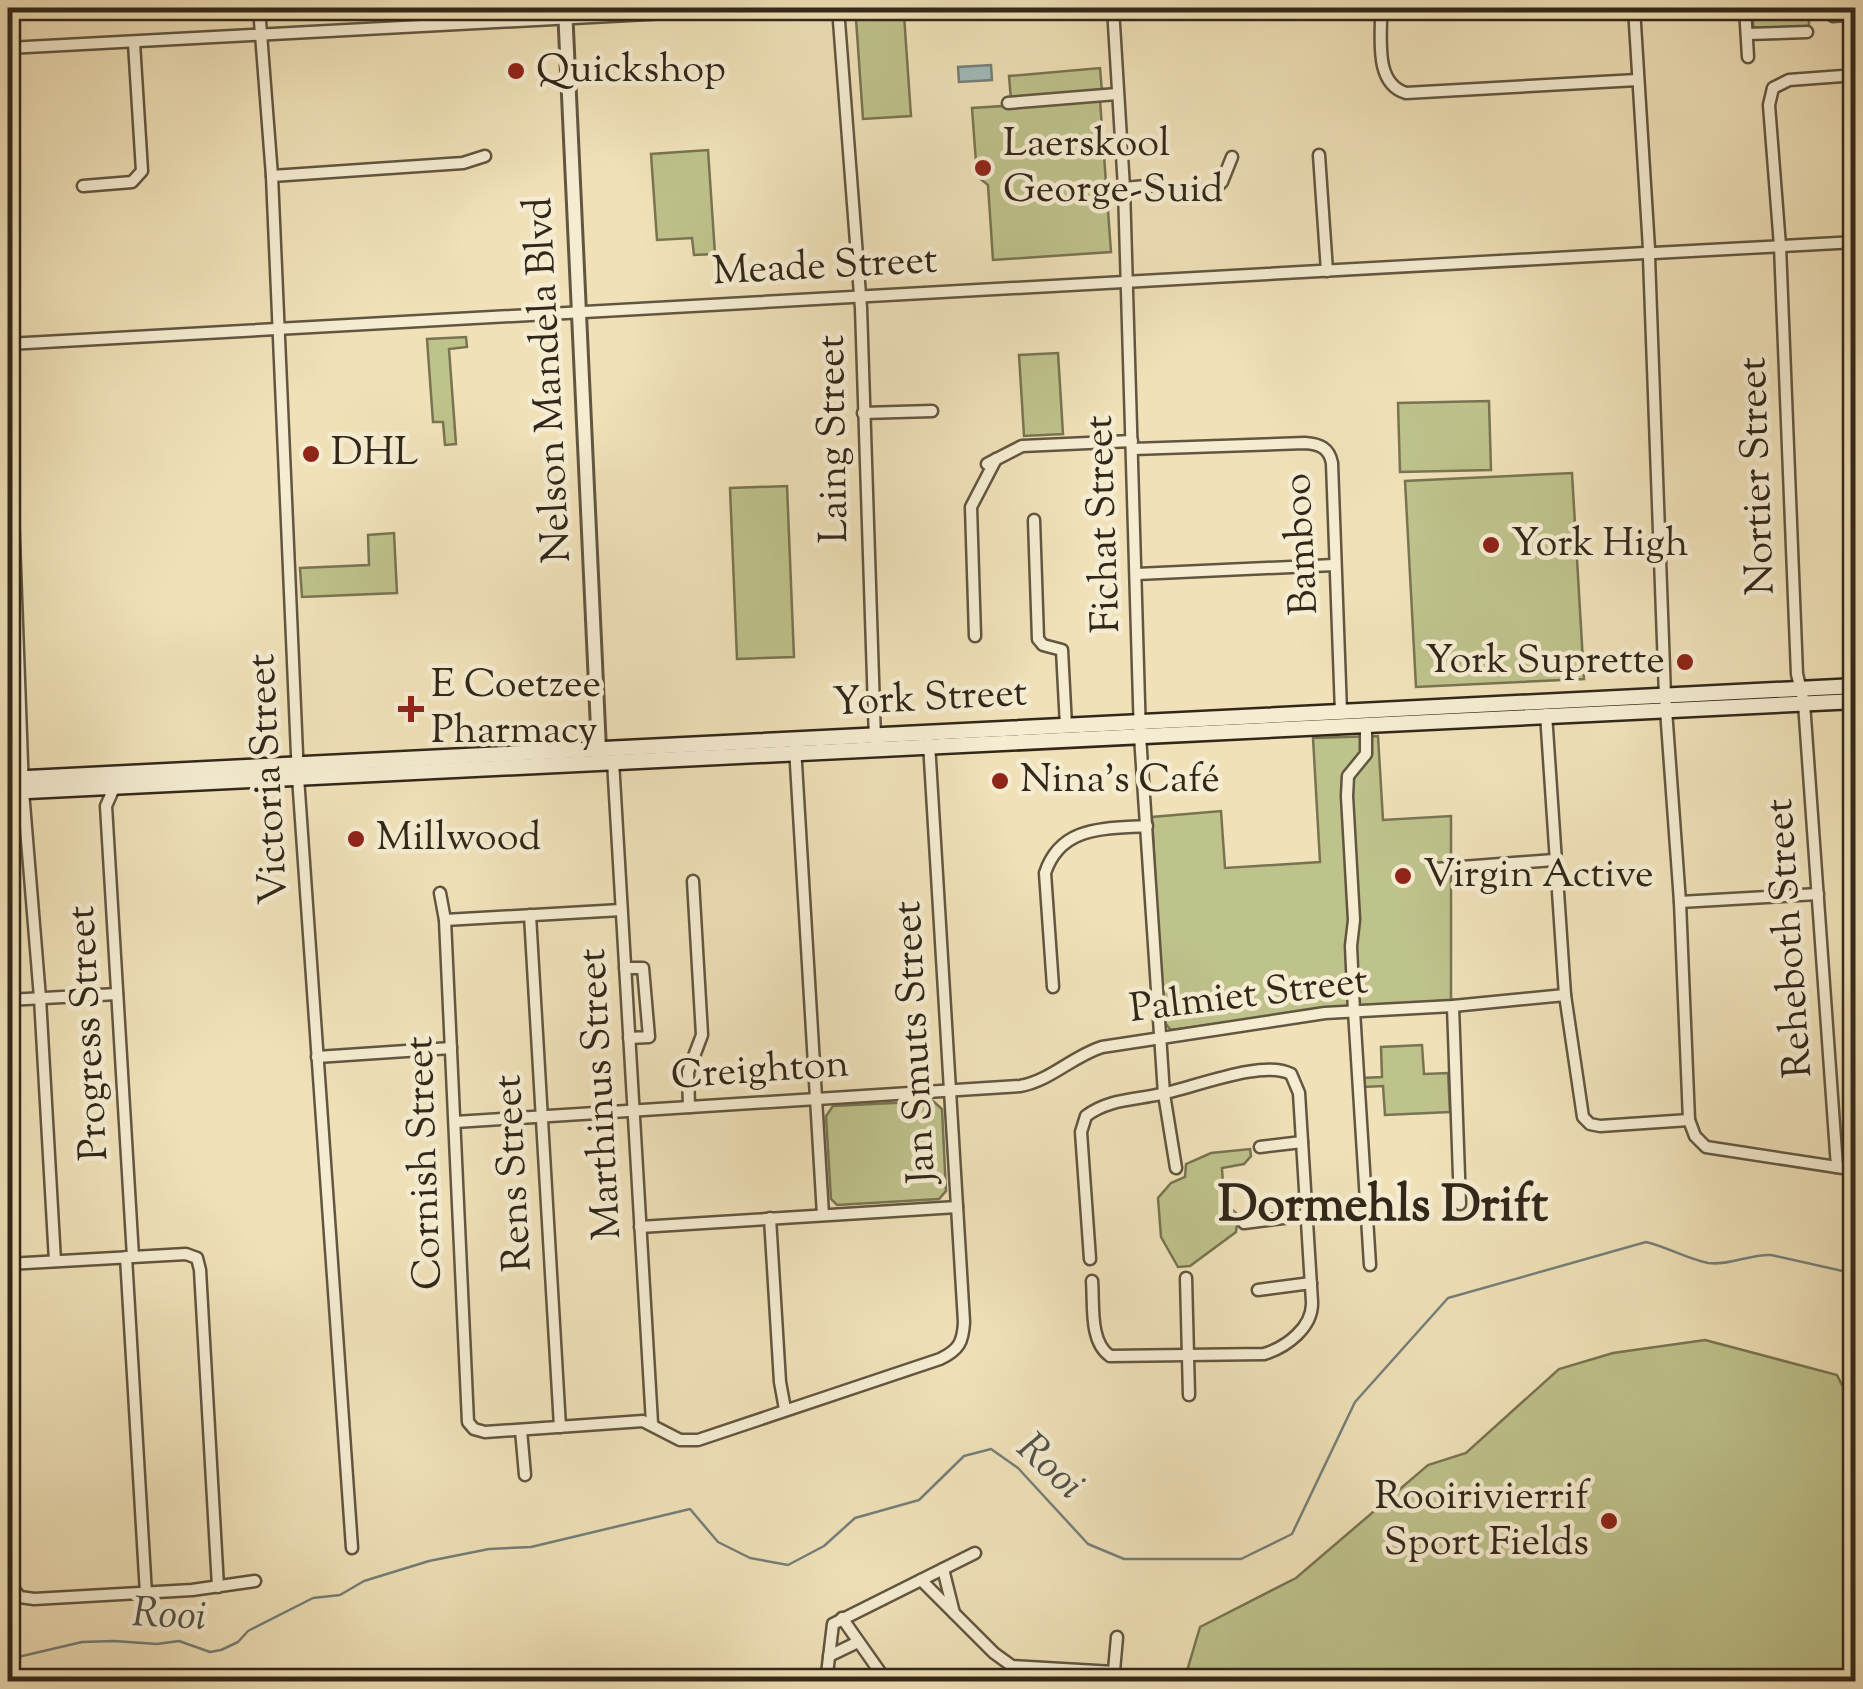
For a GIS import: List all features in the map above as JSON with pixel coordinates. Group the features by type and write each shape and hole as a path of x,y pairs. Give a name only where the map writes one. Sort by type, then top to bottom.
{"main road":[{"name":"York Street","path":"15,785 114,788 599,750 875,743 1140,729 1342,712 1666,703 1802,696 1856,686"},
{"name":"York Street","path":"1802,696 1856,701"},
{"name":"York Street","path":"928,740 1066,726 1140,729 1366,725 1546,709"},
{"name":"York Street","path":"15,785 612,760 795,746"}],"street":[{"name":"Victoria Street","path":"259,8 280,329 298,771 352,1548"},
{"path":"8,48 261,36 565,13 762,8"},
{"name":"Laing Street","path":"838,8 864,413 875,743"},
{"name":"Fichat Street","path":"1113,8 1124,188 1140,729 1164,1094 1176,1168"},
{"path":"1381,8 1385,77 1396,90 1406,94 1637,80"},
{"path":"1634,8 1689,1120 1706,1147 1856,1170"},
{"path":"1746,8 1748,57"},
{"name":"Nelson Mandela Blvd","path":"565,13 599,750"},
{"path":"1833,16 1856,14"},
{"path":"1747,34 1806,32"},
{"path":"83,186 132,182 142,172 134,43"},
{"name":"Nortier Street","path":"1802,696 1770,106 1773,88 1790,80 1856,76"},
{"path":"1008,103 1117,94"},
{"path":"1319,155 1327,271"},
{"path":"272,176 464,163 484,156"},
{"path":"1124,188 1158,185 1213,191 1222,182 1232,157"},
{"name":"Meade Street","path":"8,344 1856,242"},
{"path":"8,374 15,785 40,998 55,1261"},
{"path":"864,413 932,411"},
{"path":"976,636 971,507 992,461 1022,446 1132,445"},
{"name":"Bamboo","path":"1132,445 1323,446 1332,464 1342,712"},
{"path":"1034,520 1038,639 1043,645 1062,650 1066,726"},
{"path":"1137,574 1334,565"},
{"name":"Reheboth Street","path":"1802,696 1837,1168"},
{"path":"1546,709 1565,995 1583,1116 1590,1124 1600,1126 1689,1120"},
{"path":"1366,725 1366,754 1347,782 1354,920 1350,946 1370,1266"},
{"name":"Jan Smuts Street","path":"785,1409 940,1359 960,1346 964,1322 928,740"},
{"path":"795,746 824,1215"},
{"path":"599,750 612,760"},
{"name":"Marthinus Street","path":"612,760 652,1423"},
{"name":"Progress Street","path":"114,788 106,806 146,1594"},
{"path":"93,789 106,806"},
{"path":"1053,987 1045,874 1050,862 1074,836 1086,830 1147,826"},
{"path":"1436,869 1554,860"},
{"path":"689,1107 688,1072 702,1036 693,882"},
{"name":"Cornish Street","path":"440,893 445,920 466,1414 474,1429 521,1430"},
{"path":"1680,902 1818,894"},
{"path":"445,920 621,910"},
{"name":"Rens Street","path":"530,915 560,1427"},
{"path":"625,968 643,968 649,1037 629,1038"},
{"path":"8,1000 117,994"},
{"name":"Palmiet Street","path":"950,1090 1030,1084 1096,1048 1324,1013 1565,995"},
{"path":"1452,1006 1460,1204"},
{"path":"317,1056 451,1048"},
{"path":"1090,1259 1082,1124 1099,1108 1211,1080 1284,1070 1297,1083 1308,1215 1312,1314 1309,1322 1274,1351 1252,1355 1118,1356 1104,1353 1096,1338 1092,1281"},
{"name":"Creighton","path":"454,1122 950,1090"},
{"path":"1260,1146 1302,1142"},
{"path":"640,1227 957,1207"},
{"path":"1244,1223 1308,1215"},
{"path":"526,1474 521,1430 634,1421 652,1423 669,1436 688,1442 785,1409 770,1218"},
{"path":"8,1264 186,1254 196,1258 200,1270 218,1587"},
{"path":"1186,1278 1189,1395"},
{"path":"1258,1290 1311,1282"},
{"path":"8,1506 12,1587 16,1594 34,1600 146,1594 255,1581"},
{"path":"826,1682 832,1626 974,1553"},
{"path":"943,1569 954,1614"},
{"path":"920,1580 1012,1666 1114,1677 1117,1637"},
{"path":"842,1618 887,1682"},
{"path":"829,1656 858,1642"}],"green space":[{"path":"1750,8 1809,8 1809,27 1754,29"},
{"path":"904,15 911,116 863,119 856,19"},
{"path":"1100,68 1102,92 1011,100 1009,76"},
{"path":"1100,100 1111,252 993,260 988,185 977,176 972,108"},
{"path":"708,150 715,254 694,255 692,238 657,240 651,154"},
{"path":"466,337 467,347 449,349 456,444 445,445 443,422 433,422 427,339"},
{"path":"1058,353 1063,434 1024,436 1019,355"},
{"path":"1489,401 1491,470 1400,472 1398,403"},
{"path":"1572,473 1584,679 1416,687 1405,481"},
{"path":"787,486 794,657 737,659 730,488"},
{"path":"394,533 397,593 302,597 300,568 369,565 368,535"},
{"path":"1378,736 1383,820 1451,816 1451,1000 1324,1009 1171,1030 1163,1021 1152,817 1221,811 1225,868 1320,862 1313,738"},
{"path":"1422,1045 1424,1074 1448,1073 1450,1112 1385,1115 1383,1086 1363,1087 1362,1078 1382,1077 1381,1047"},
{"path":"933,1101 942,1109 946,1191 939,1199 837,1205 831,1199 826,1116 833,1106"},
{"path":"1250,1149 1251,1156 1244,1164 1222,1168 1224,1202 1238,1215 1236,1232 1190,1266 1178,1267 1161,1237 1158,1198 1171,1183 1185,1177 1186,1164 1211,1153"},
{"name":"Rooirivierrif Sport Fields","path":"1705,1340 1837,1375 1855,1411 1855,1681 1184,1681 1200,1627 1296,1578 1428,1465 1466,1453 1559,1369 1613,1353"}],"water":[{"path":"991,65 992,80 959,82 958,67"}],"waterway":[{"name":"Rooi","path":"8,1653 18,1657 82,1642 114,1641 179,1641 210,1652 221,1650 238,1642 248,1631 313,1598 340,1595 364,1581 429,1561 489,1549 531,1547 690,1509 718,1542 750,1558 788,1565 824,1546 855,1518 919,1500 964,1456 991,1449 1018,1468 1088,1544 1124,1559 1241,1559 1292,1534 1355,1402 1448,1298 1646,1242 1708,1263 1771,1255 1856,1274"}],"place":[{"name":"Quickshop","path":"516,71"},
{"name":"Laerskool George-Suid","path":"983,168"},
{"name":"DHL","path":"311,454"},
{"name":"York High","path":"1491,545"},
{"name":"York Suprette","path":"1685,662"},
{"name":"E Coetzee Pharmacy","path":"411,709"},
{"name":"Nina's Café","path":"1000,781"},
{"name":"Millwood","path":"356,839"},
{"name":"Virgin Active","path":"1403,876"},
{"name":"Rooirivierrif Sport Fields","path":"1609,1521"}],"district":[{"name":"Dormehls Drift","path":"1383,1208"}]}
